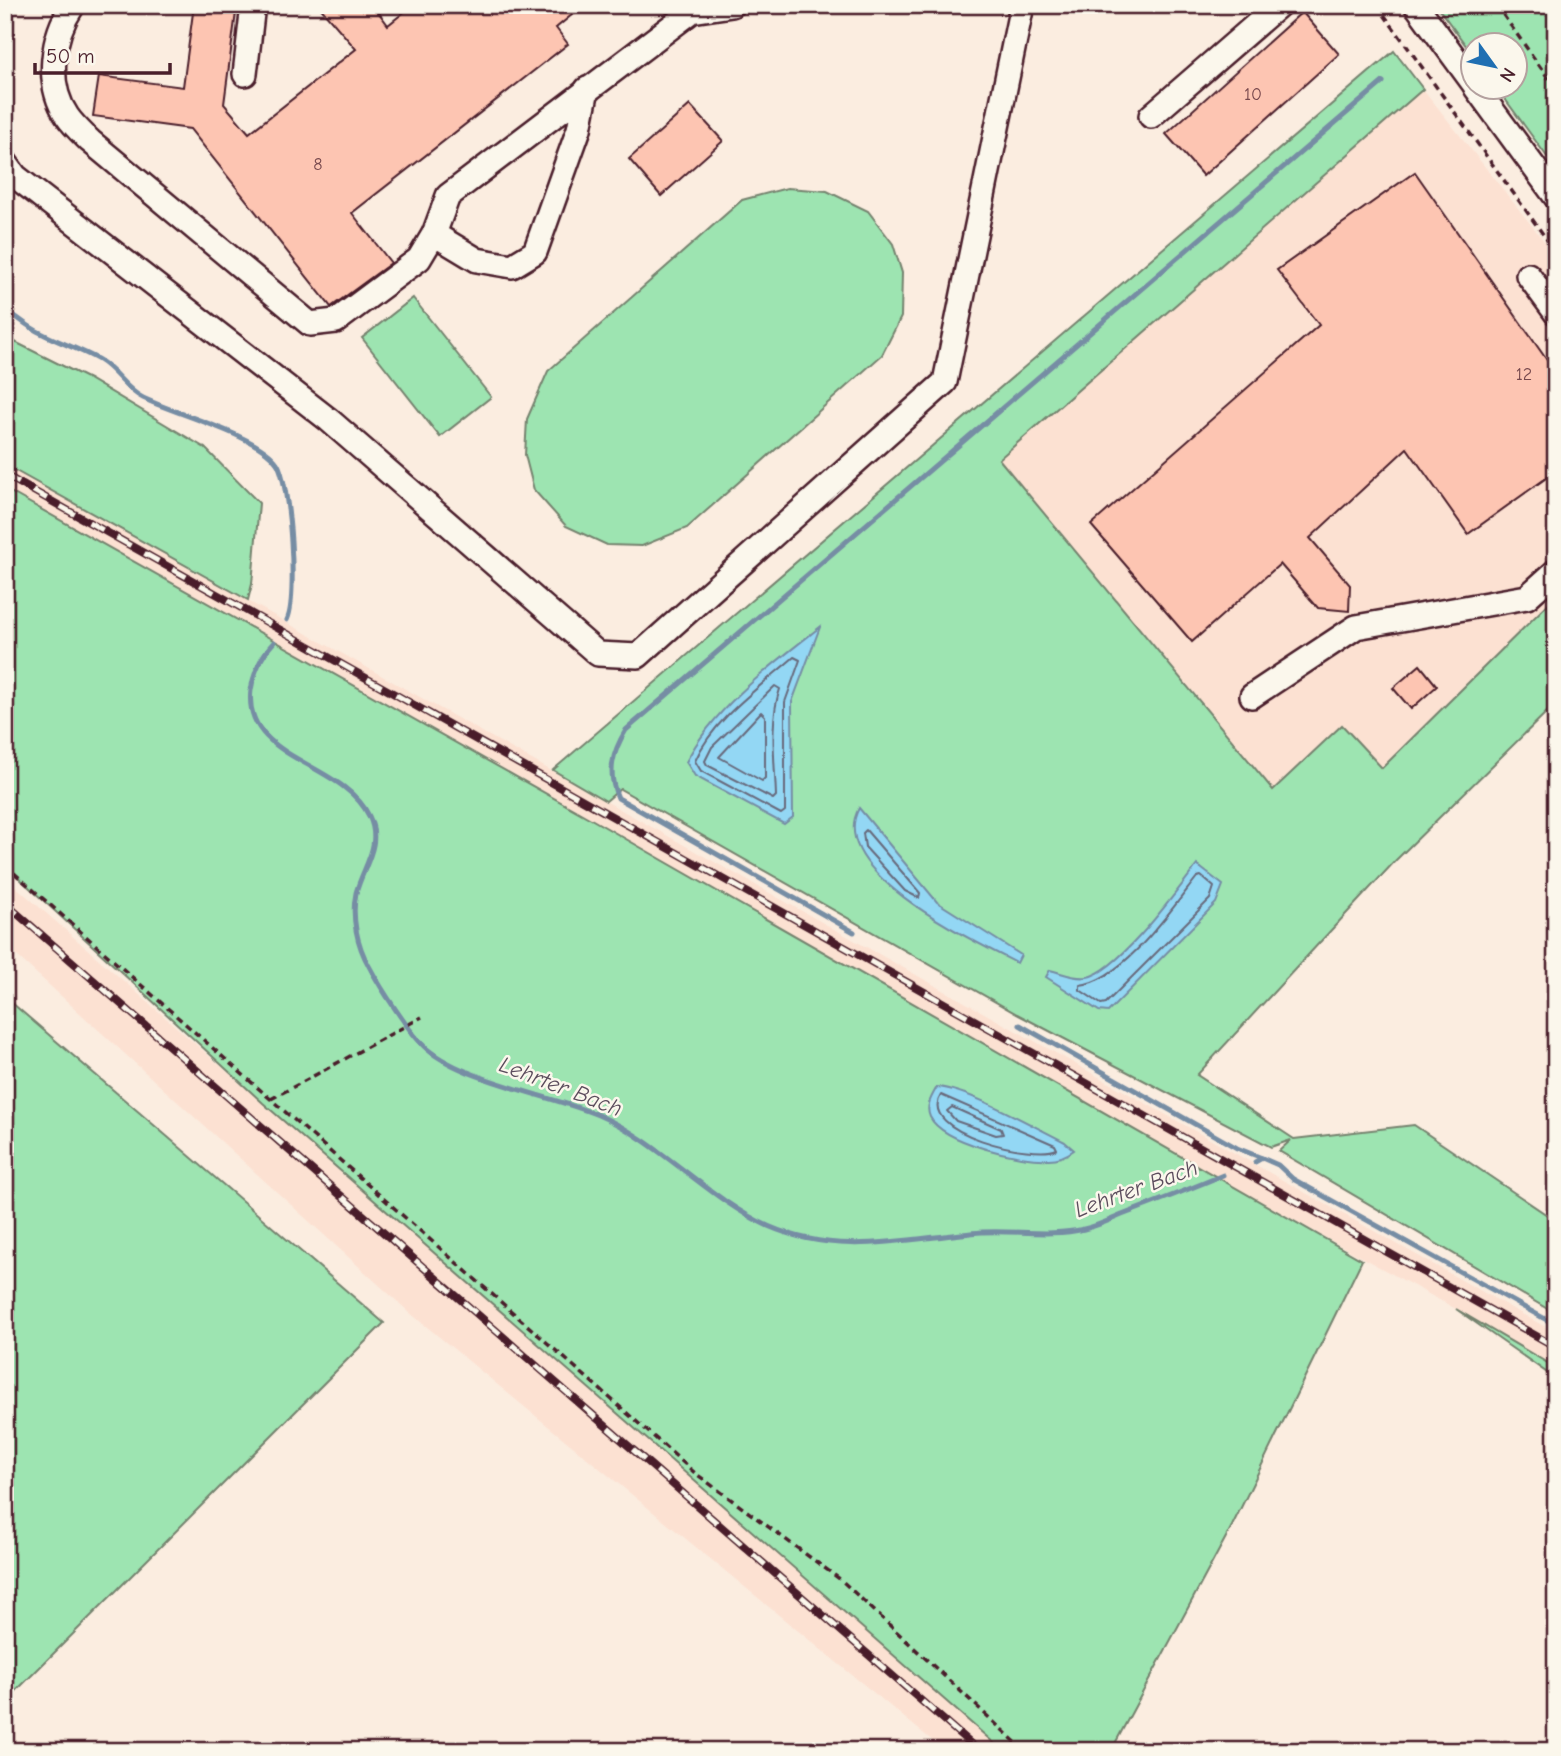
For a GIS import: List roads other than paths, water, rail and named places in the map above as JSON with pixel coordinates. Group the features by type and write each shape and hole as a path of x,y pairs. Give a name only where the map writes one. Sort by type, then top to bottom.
{"street":[{"path":"73,5 61,22 54,46 54,77 66,114 90,141 310,324 336,321 419,258 434,234 448,196 587,89 692,11 732,5"},
{"path":"244,74 253,5"},
{"path":"5,162 15,176 329,420 598,654 638,656 945,382 1022,5"},
{"path":"1151,116 1279,5"},
{"path":"1416,5 1460,65"},
{"path":"434,234 477,260 512,266 535,252 579,129 587,89"},
{"path":"1487,102 1556,197"},
{"path":"1528,275 1556,313"},
{"path":"1252,695 1356,627 1527,597 1556,571"}],"water":[{"path":"820,627 792,702 793,817 784,824 695,776 686,762 712,723 728,705 764,671"},
{"path":"859,808 937,902 1021,955 1017,963 939,921 883,879 863,856 854,832"},
{"path":"1197,865 1223,885 1216,903 1108,1012 1099,1011 1046,977 1050,970 1082,977 1100,972 1146,929"},
{"path":"937,1087 967,1095 1019,1118 1065,1142 1074,1150 1059,1158 1037,1159 984,1148 950,1135 930,1117 929,1105"}],"waterway":[{"path":"854,932 618,798 613,780 613,763 617,747 626,730 1383,82"},
{"name":"Lehrter Bach","path":"5,309 36,331 99,360 143,398 235,434 253,443 277,463 286,493 291,541 292,590 287,620"},
{"name":"Lehrter Bach","path":"274,642 262,658 254,676 251,690 252,713 262,731 278,746 338,783 356,798 369,816 374,836 356,893 355,921 358,940 374,975 404,1022 427,1049 443,1060 485,1079 598,1115 642,1139 746,1214 795,1236 822,1241 874,1243 982,1232 1072,1231 1099,1225 1223,1175"},
{"path":"1020,1025 1237,1148 1262,1158"},
{"name":"Lehrter Bach","path":"1255,1162 1262,1158 1278,1165 1293,1179 1556,1325"}],"railway":[{"path":"5,475 1556,1347"},
{"path":"5,903 979,1751"}]}
